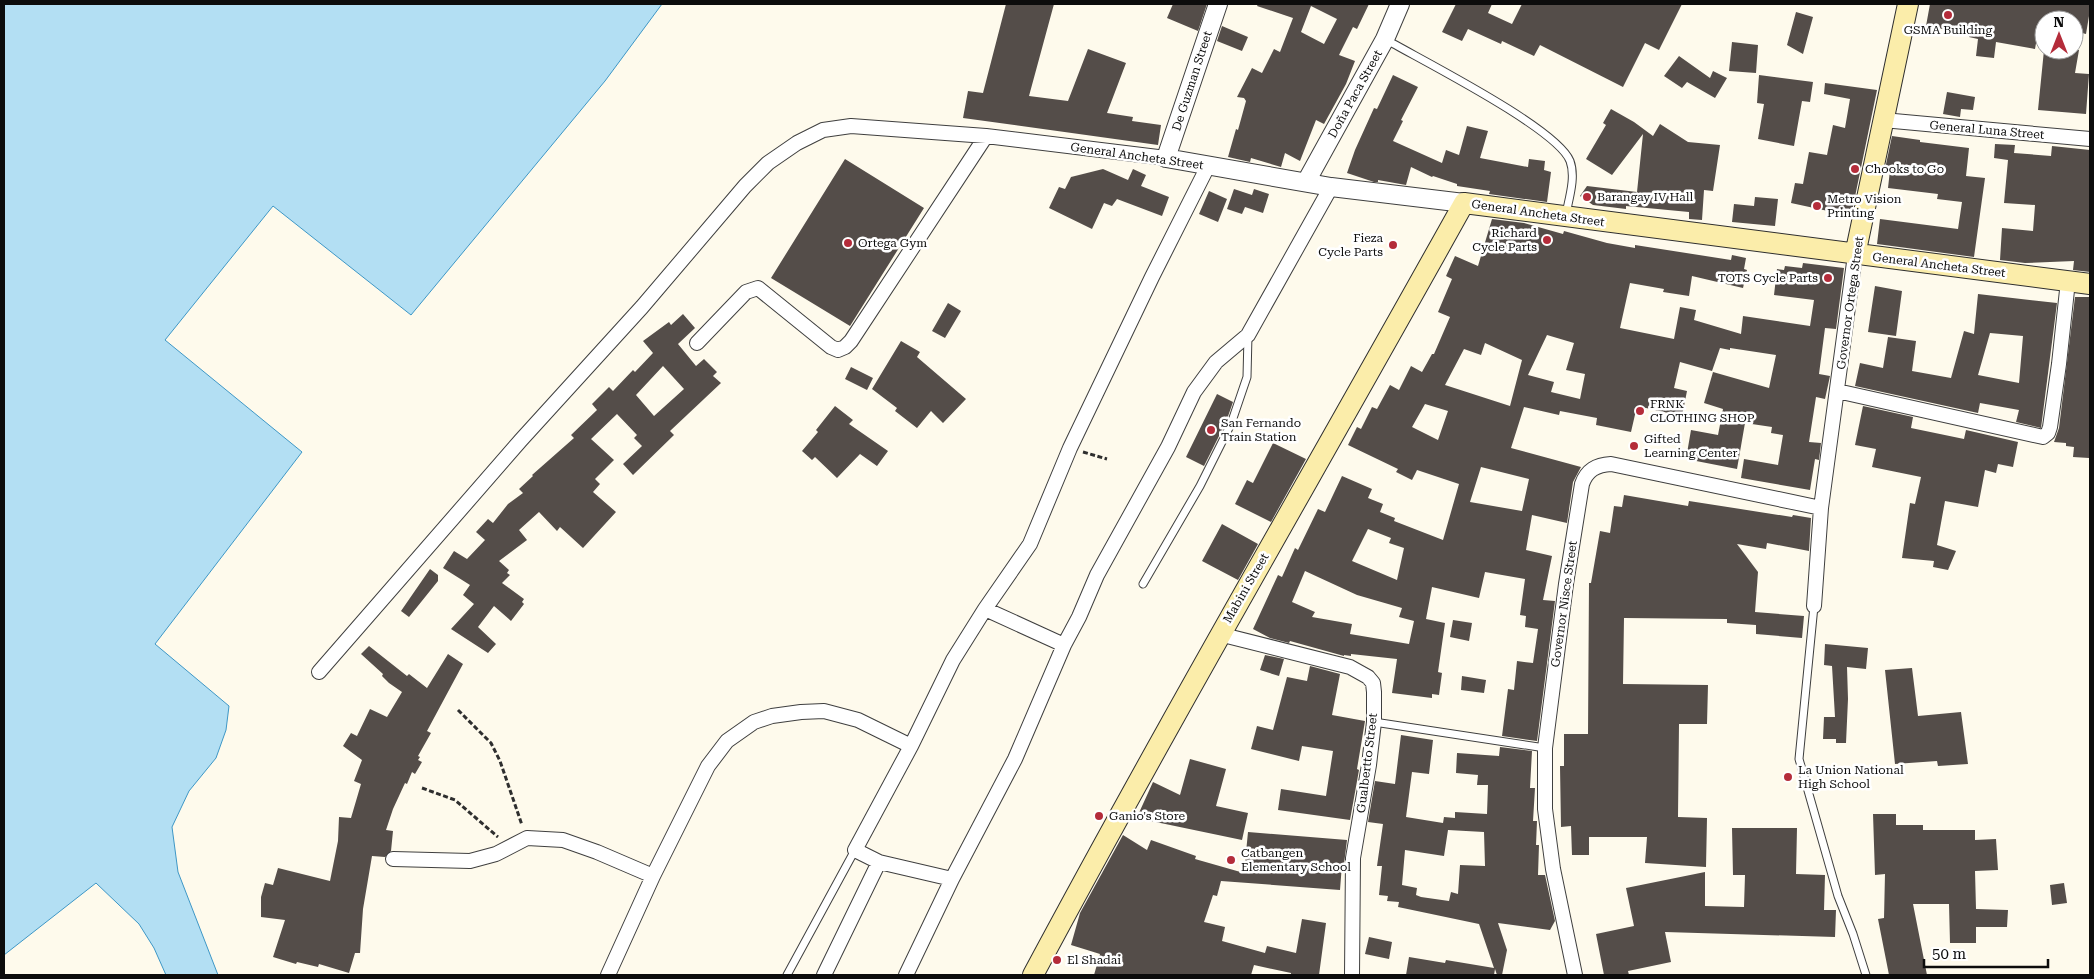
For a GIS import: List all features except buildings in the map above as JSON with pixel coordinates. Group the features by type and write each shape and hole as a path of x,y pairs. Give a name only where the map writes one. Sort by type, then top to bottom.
{"main road":[{"name":"Governor Ortega Street","path":"1855,254 1908,4"},
{"name":"General Ancheta Street","path":"1464,203 2090,284"},
{"name":"Mabini Street","path":"1033,975 1219,634 1355,399 1464,203"}],"street":[{"name":"De Guzman Street","path":"1166,158 1218,4"},
{"name":"Doña Paca Street","path":"1306,182 1385,39 1400,4"},
{"name":"General Luna Street","path":"1883,120 2090,139"},
{"name":"General Ancheta Street","path":"319,672 521,440 642,307 745,186 768,163 797,143 823,130 842,128 889,129 986,136 1166,158 1331,188 1464,203"},
{"path":"697,342 746,292 758,288 831,347 838,350 845,348 852,341 986,136"},
{"path":"952,879 879,862 856,850 911,746 953,660 985,609 1030,544 1070,448 1152,276 1208,166"},
{"path":"906,975 952,879 1015,759 1064,645 1098,575 1168,447 1194,392 1216,362 1248,335 1331,188"},
{"name":"Governor Ortega Street","path":"1814,606 1821,508 1855,254"},
{"path":"1837,392 2043,437 2048,433 2050,427 2068,281"},
{"name":"Governor Nisce Street","path":"1575,975 1553,869 1546,818 1545,748 1566,584 1580,493 1585,474 1591,469 1606,464 1629,467 1821,508"},
{"path":"985,609 1064,645"},
{"name":"Gualbertto Street","path":"1219,634 1360,671 1368,676 1373,683 1374,722 1353,858 1352,975"},
{"path":"608,975 653,876 708,766 727,741 754,722 772,716 801,712 824,712 858,720 911,746"},
{"path":"393,859 421,858 470,861 496,854 526,838 563,840 653,876"},
{"path":"824,975 879,862"}],"lane":[{"path":"1385,39 1517,115 1560,146 1569,160 1572,171 1565,217"},
{"path":"1143,584 1200,486 1231,424 1247,378 1248,335"},
{"path":"1814,606 1799,759 1838,896 1866,975"},
{"path":"1374,722 1545,748"},
{"path":"787,975 856,850"}],"path":[{"path":"1070,448 1107,459"},
{"path":"458,710 491,743 500,762 526,838"},
{"path":"422,788 455,800 510,847"}],"water":[{"path":"4,4 662,4 605,81 411,315 273,206 165,340 302,452 155,644 229,706 226,730 216,758 189,791 172,827 178,872 218,975 166,975 154,948 139,924 96,883 4,955"}],"place":[{"name":"GSMA Building","path":"1948,15"},
{"name":"Chooks to Go","path":"1855,169"},
{"name":"Barangay IV Hall","path":"1587,197"},
{"name":"Metro Vision Printing","path":"1817,206"},
{"name":"Richard Cycle Parts","path":"1547,240"},
{"name":"Ortega Gym","path":"848,243"},
{"name":"Fieza Cycle Parts","path":"1393,245"},
{"name":"TOTS Cycle Parts","path":"1828,278"},
{"name":"FRNK CLOTHING SHOP","path":"1640,411"},
{"name":"San Fernando Train Station","path":"1211,430"},
{"name":"Gifted Learning Center","path":"1634,446"},
{"name":"La Union National High School","path":"1788,777"},
{"name":"Ganio's Store","path":"1099,816"},
{"name":"Catbangen Elementary School","path":"1231,860"},
{"name":"El Shadai","path":"1057,960"}]}
